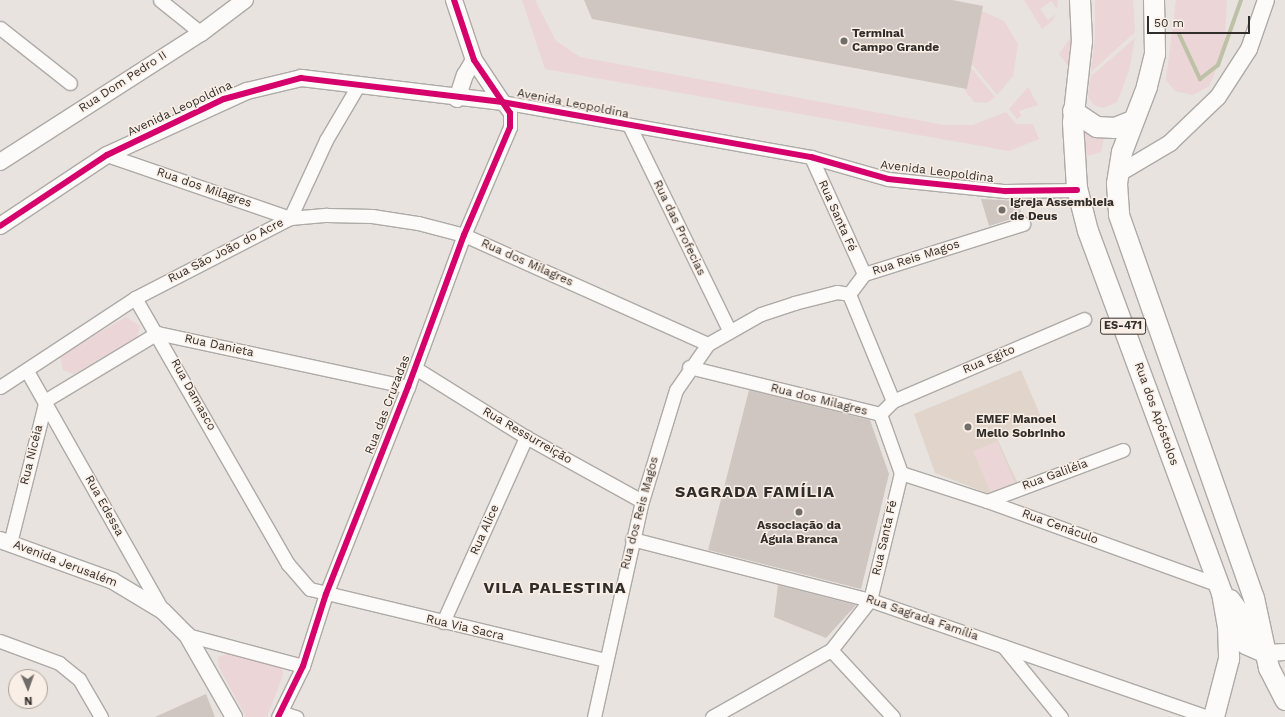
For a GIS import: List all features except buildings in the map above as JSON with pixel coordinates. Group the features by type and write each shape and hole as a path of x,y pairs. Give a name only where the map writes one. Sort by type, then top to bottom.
{"main road":[{"name":"ES-471","path":"1073,111 1081,50 1080,0"},
{"name":"ES-471","path":"1154,0 1155,54 1147,87 1132,121 1118,174 1117,200 1122,230 1254,598 1276,652 1274,680 1285,700"},
{"path":"1073,111 1088,124 1101,128 1115,128 1132,121"},
{"name":"Rua dos Apóstolos","path":"1073,111 1072,144 1078,190 1088,231 1221,589 1228,626 1229,659 1214,717"},
{"path":"1221,589 1238,611 1246,644 1276,652"}],"street":[{"path":"160,0 201,33"},
{"name":"Rua Dom Pedro II","path":"0,162 201,33 245,0"},
{"path":"454,0 474,60 502,102"},
{"path":"1118,174 1170,142 1214,101 1249,49 1266,0"},
{"path":"0,28 70,83"},
{"path":"457,99 465,75 474,60"},
{"name":"Avenida Leopoldina","path":"0,226 107,155 247,91 301,78 359,84 457,99 502,102 810,157 888,179 1005,191 1078,190"},
{"name":"Rua São João do Acre","path":"135,298 290,218 326,140 359,84"},
{"name":"Rua das Cruzadas","path":"281,715 303,666 326,594 408,387 464,235 510,127 510,113 502,102"},
{"name":"Rua das Profecias","path":"630,126 729,330"},
{"name":"Rua dos Milagres","path":"107,155 290,218 327,215 372,216 418,223 464,235 708,344"},
{"name":"Rua Santa Fé","path":"810,157 864,274"},
{"name":"Rua Reis Magos","path":"849,294 864,274 1023,224"},
{"path":"708,344 729,330 761,314 815,296 837,292 849,294 893,402 880,414 901,473"},
{"path":"0,387 27,371 135,298"},
{"name":"Rua Damasco","path":"135,298 157,333 288,564 310,589 326,594"},
{"name":"Rua Egito","path":"893,402 1084,319"},
{"path":"27,371 46,400 157,333"},
{"name":"Rua Danieta","path":"157,333 408,387"},
{"name":"Rua dos Reis Magos","path":"594,717 605,660 642,501 676,390 689,367 708,344"},
{"name":"Rua dos Milagres","path":"689,367 880,414"},
{"name":"Rua Ressurreição","path":"414,368 526,437 642,501"},
{"name":"Rua Nicéia","path":"5,541 46,400"},
{"name":"Rua Edessa","path":"46,400 163,611"},
{"name":"Rua Alice","path":"443,622 526,437"},
{"name":"Rua Galiléia","path":"987,500 1123,450"},
{"name":"Rua Santa Fé","path":"712,717 730,712 831,650 870,600 901,473"},
{"name":"Rua Cenáculo","path":"901,473 987,500 1221,589"},
{"name":"Rua Sagrada Família","path":"632,539 870,600 1207,717"},
{"name":"Avenida Jerusalém","path":"5,541 113,581 163,611 187,635 234,717"},
{"name":"Rua Via Sacra","path":"326,594 605,660"},
{"path":"187,635 303,666"},
{"path":"0,641 59,663 79,679 101,717"},
{"path":"1003,646 1061,717"},
{"path":"831,650 893,717"},
{"path":"281,715 296,717"}],"shaded area":[{"path":"522,0 535,0 556,41 580,57 944,125 973,125 1006,112 1016,124 1033,124 1039,139 1009,151 545,69"},
{"path":"1024,0 1058,0 1057,9 1051,1 1040,9 1048,20 1056,14 1052,21 1042,29"},
{"path":"1095,0 1133,0 1135,32 1091,72 1095,37"},
{"path":"1176,0 1227,0 1225,38 1216,70 1209,86 1193,95 1175,91 1166,80"},
{"path":"982,11 1004,21 1018,44 1013,76 997,95 972,64"},
{"path":"1070,38 1073,40 1069,67 1059,54"},
{"path":"1135,38 1129,71 1117,102 1103,108 1094,105 1088,97 1090,77"},
{"path":"971,68 995,97 987,103 974,102 964,89 967,89"},
{"path":"1028,87 1038,105 1019,111 1021,116 1017,119 1009,109"},
{"path":"1078,125 1105,132 1101,152 1081,158"},
{"path":"126,317 140,326 137,337 74,374 63,370 60,356"},
{"name":"EMEF Manoel Mello Sobrinho","path":"1021,370 1041,417 996,436 1018,484 992,495 935,473 914,414"},
{"path":"997,441 1016,485 992,495 973,451"},
{"path":"233,652 282,666 283,675 267,717 246,717 219,667 218,657"}],"waterway":[{"path":"1179,34 1200,79 1218,65 1241,0"}],"cycle path":[{"path":"278,717 303,666 326,594 408,387 464,235 510,127 510,113 474,60 454,0"},
{"path":"0,226 107,155 224,99 301,78 502,102 811,157 888,179 1005,191 1077,190"}],"place":[{"name":"Terminal Campo Grande","path":"844,41"},
{"name":"Igreja Assembleia de Deus","path":"1002,210"},
{"name":"EMEF Manoel Mello Sobrinho","path":"968,427"},
{"name":"Associação da Águia Branca","path":"799,512"}],"district":[{"name":"SAGRADA FAMÍLIA","path":"755,492"},
{"name":"VILA PALESTINA","path":"555,588"}]}
